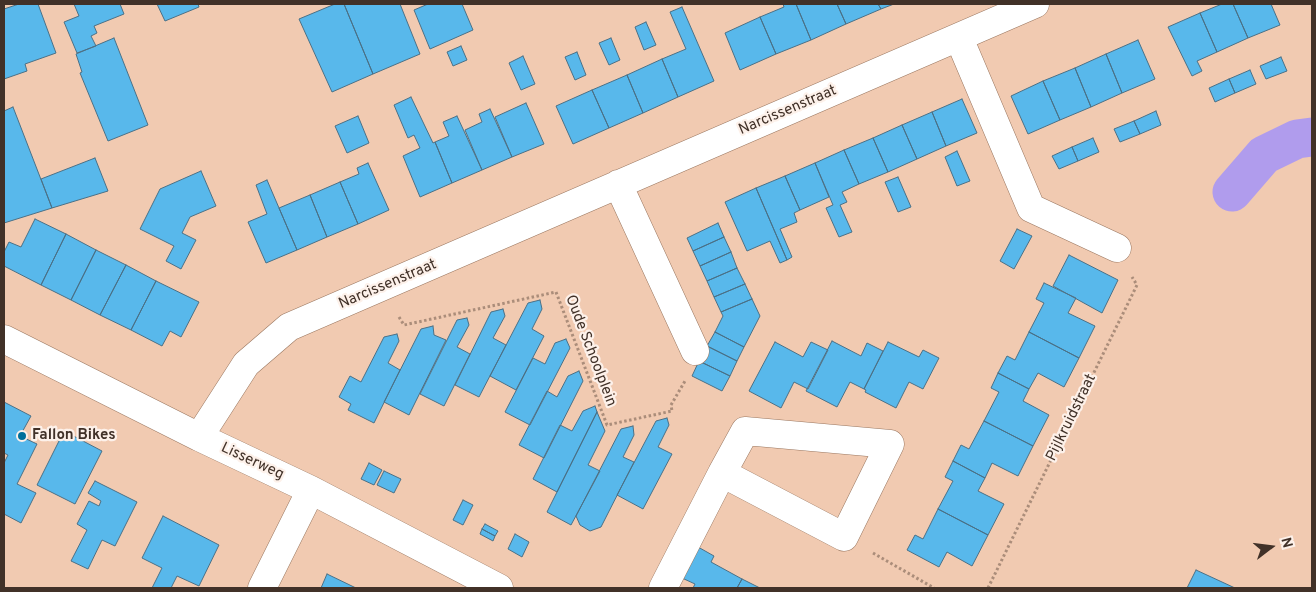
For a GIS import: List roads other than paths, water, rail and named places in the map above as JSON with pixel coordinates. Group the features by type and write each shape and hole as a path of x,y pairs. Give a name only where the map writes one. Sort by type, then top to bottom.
{"street":[{"name":"Narcissenstraat","path":"199,437 246,364 289,327 381,289 618,184 1035,4"},
{"path":"958,38 1031,208 1117,248"},
{"path":"618,184 695,351"},
{"name":"Lisserweg","path":"4,339 199,437 311,490 499,588"},
{"path":"663,588 722,473 745,431 890,444 844,537 722,473"},
{"path":"262,588 311,490"}],"waterway":[{"path":"1232,192 1264,155 1297,139 1312,137"}],"place":[{"name":"Fallon Bikes","path":"22,436"}]}
